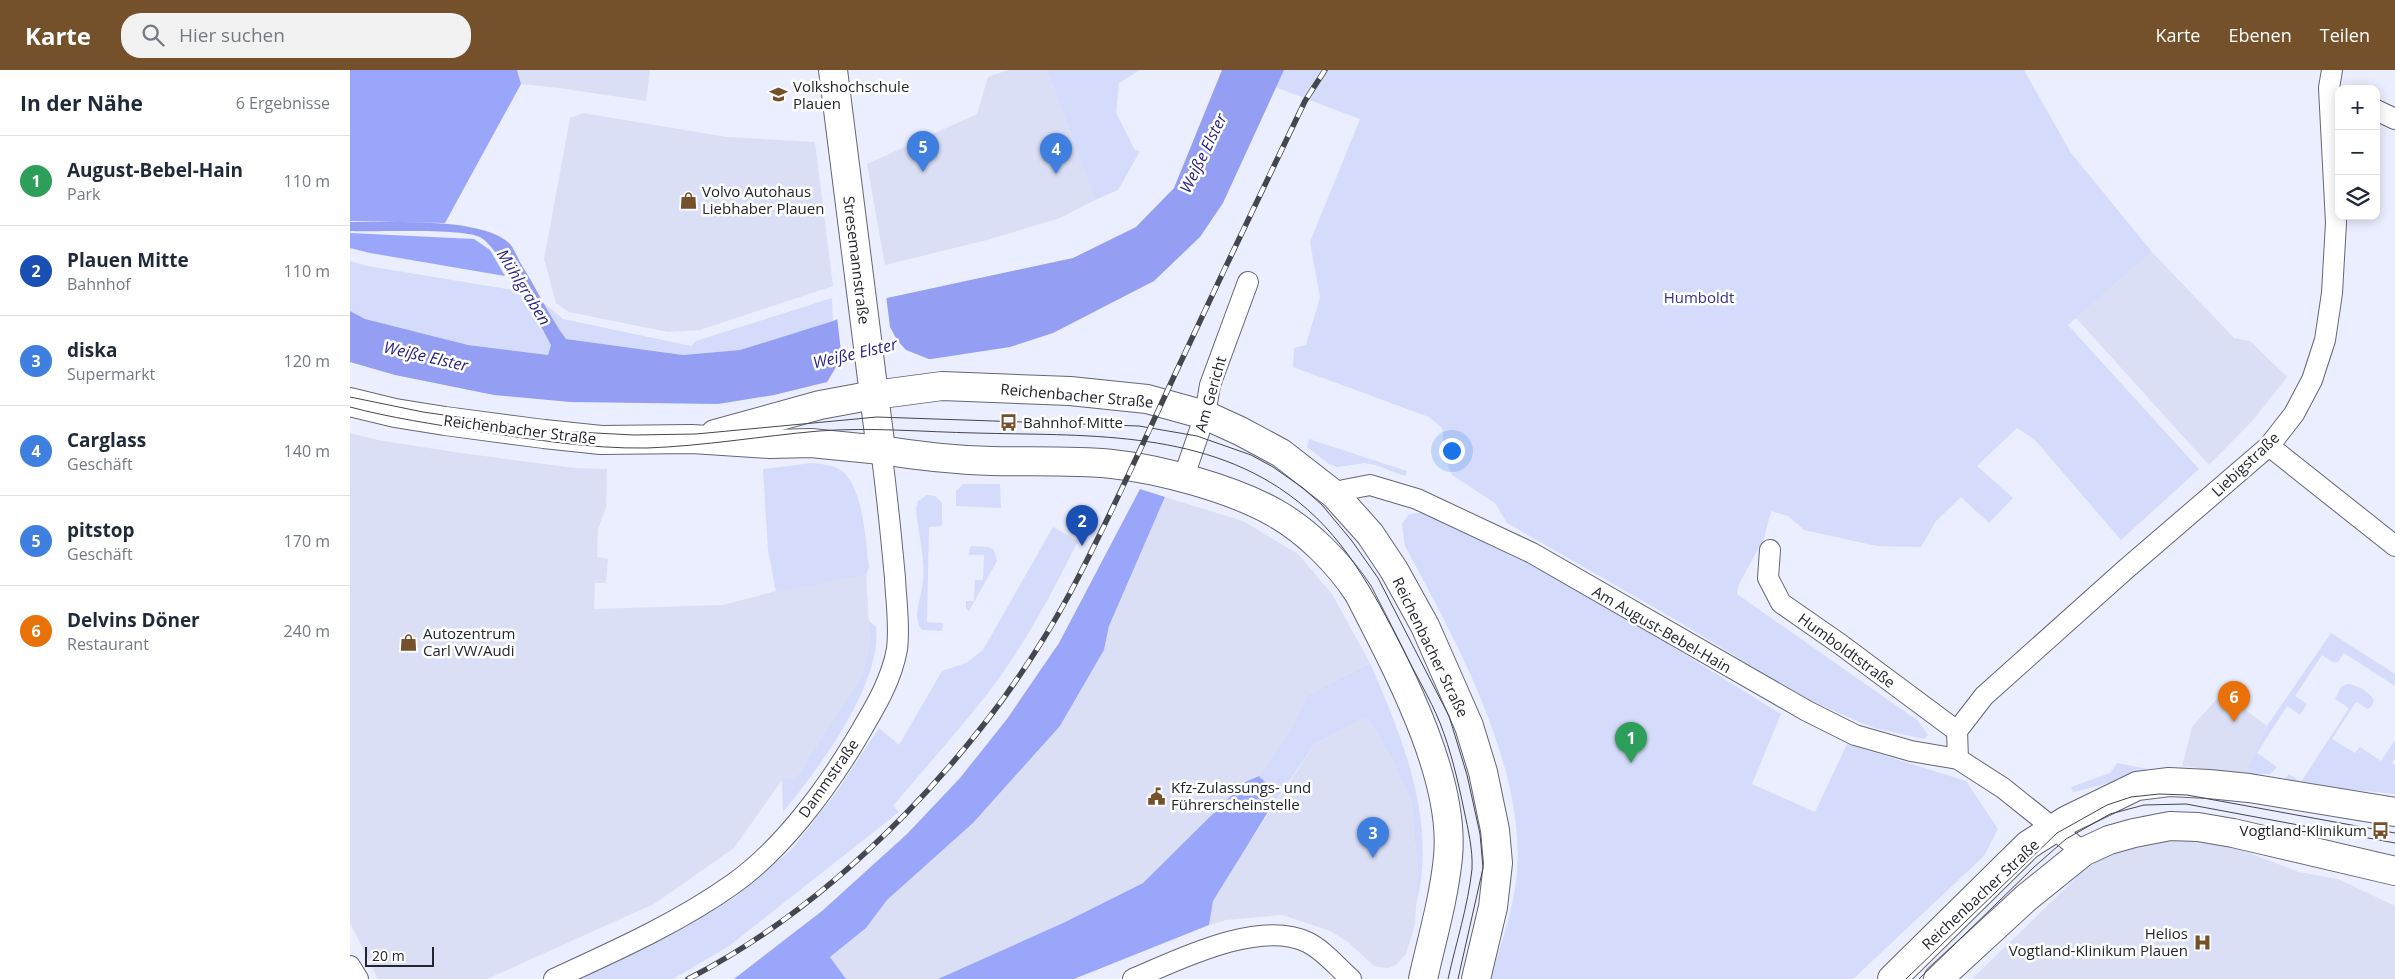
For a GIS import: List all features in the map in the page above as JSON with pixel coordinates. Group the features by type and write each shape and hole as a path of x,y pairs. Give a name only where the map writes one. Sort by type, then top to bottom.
{"street":[{"name":"Stresemannstraße","path":"833,70 881,450"},
{"name":"Liebigstraße","path":"1958,730 1984,696 2126,569 2269,446 2294,414 2312,380 2325,340 2332,293 2336,224 2333,83"},
{"path":"2380,112 2395,119"},
{"name":"Am Gericht","path":"1184,479 1204,415 1210,385 1248,282"},
{"name":"Reichenbacher Straße","path":"692,439 820,406 873,388 942,386 1070,391 1148,399 1204,415 1281,453 1335,495 1370,534 1394,570 1425,626 1469,726 1483,772 1495,830 1498,863 1493,907 1476,979"},
{"name":"Reichenbacher Straße","path":"350,402 404,414 544,434 601,440 692,439 770,444 816,443 942,458 1110,464 1146,469 1184,479 1225,492 1275,513 1309,538 1349,578 1383,641 1427,739 1439,778 1447,819 1448,855 1423,979"},
{"path":"2269,446 2395,546"},
{"name":"Dammstraße","path":"554,979 650,935 734,884 792,828 846,755 876,706 891,674 897,648 896,602 889,504 881,450"},
{"name":"Am August-Bebel-Hain","path":"1335,495 1344,490 1370,485 1416,499 1532,553 1807,712 1856,735 1937,756 1958,759"},
{"name":"Humboldtstraße","path":"1770,550 1768,578 1781,603 1958,730"},
{"path":"1958,730 1958,759 2003,788 2083,852"},
{"name":"Reichenbacher Straße","path":"1892,979 2028,845 2052,829 2137,786 2169,782 2249,788 2395,812"},
{"path":"1938,979 2026,898 2083,852 2110,840 2134,833 2170,826 2198,827 2233,832 2395,871"},
{"path":"1133,979 1200,952 1244,938 1264,935 1282,936 1306,941 1317,948 1351,979"},
{"path":"350,966 358,979"}],"shaded area":[{"path":"350,70 517,70 521,84 445,223 350,221"},
{"path":"517,70 650,70 646,101 521,84"},
{"path":"1008,70 1047,70 1095,200 1060,218 987,240 885,265 867,164 977,114 988,77"},
{"name":"Volvo Autohaus Liebhaber Plauen","path":"583,113 727,137 815,142 833,286 700,330 668,332 569,312 556,303 544,259 570,118"},
{"path":"350,233 474,239 490,250 505,276 350,248"},
{"path":"2152,252 2234,338 2250,341 2287,377 2254,419 2209,465 2076,318"},
{"path":"350,433 378,440 454,452 575,468 607,469 606,508 598,529 597,557 608,559 606,583 595,583 594,609 723,605 776,591 866,575 870,641 862,676 795,779 782,780 734,848 654,904 487,979 378,979 350,923"},
{"path":"1140,489 1165,497 1109,626 1104,650 1060,726 973,823 887,900 866,928 830,957 846,979 734,979 822,911 907,834 960,778 1007,719 1059,643"},
{"path":"1165,497 1243,521 1298,554 1332,594 1370,663 1309,694 1290,731 1259,776 1245,782 1143,883 1063,923 938,979 846,979 830,957 866,928 887,900 973,823 1060,726 1104,650 1109,626"},
{"path":"2222,693 2267,726 2245,774 2182,766 2192,727"},
{"path":"1366,717 1392,758 1411,802 1418,871 1415,924 1406,954 1396,965 1387,968 1374,966 1348,942 1330,931 1282,915 1226,920 1209,925 1212,901 1315,744"},
{"path":"1259,776 1269,786 1267,799 1273,804 1213,901 1209,925 1074,979 938,979 1063,923 1143,883 1245,782"},
{"name":"Helios Vogtland-Klinikum Plauen","path":"2163,840 2201,840 2238,849 2299,872 2338,879 2395,906 2395,979 1972,979 2082,872 2103,858 2131,848"}],"green space":[{"path":"1047,70 1140,70 1119,83 1116,113 1135,150 1140,151 1118,190 1095,200"},
{"name":"Humboldt","path":"1284,70 2024,70 2071,153 2152,252 2068,325 2199,469 2121,540 2035,440 2017,428 1977,466 2013,498 1989,523 1961,497 1936,521 1921,547 1877,546 1804,530 1788,516 1771,511 1764,538 1738,586 1737,594 1918,721 1928,735 1924,739 1874,728 1804,698 1671,617 1507,523 1495,503 1452,475 1446,461 1442,428 1429,417 1293,367 1294,348 1306,345 1320,297 1310,242 1360,119 1275,87"},
{"path":"350,261 367,266 519,291 551,345 548,355 468,345 364,319 350,311"},
{"path":"832,298 833,321 740,350 683,355 566,339 554,322 545,304 563,319 691,346 696,341"},
{"path":"1309,439 1407,471 1405,476 1365,463 1337,467 1329,464 1307,447"},
{"path":"812,463 835,467 842,471 849,479 859,502 869,567 866,575 776,592 768,550 763,469"},
{"path":"963,484 1000,484 1001,508 956,506 956,491"},
{"path":"927,495 935,496 942,503 942,526 929,527 927,622 943,623 942,631 922,630 917,615 923,569 916,509 918,501"},
{"path":"1421,513 1490,539 1563,579 1781,714 1752,784 1815,812 1847,744 1966,781 1998,829 1984,856 1853,979 1490,979 1513,899 1517,872 1517,831 1510,789 1483,703 1445,621 1405,546 1402,524 1409,514"},
{"path":"1053,527 1078,541 1046,602 998,680 893,806 899,812 729,946 673,979 580,979 665,938 738,895 791,850 836,793 879,728 899,745 942,671 966,663 983,650"},
{"path":"971,546 988,547 994,550 997,561 969,611 966,608 966,601 974,601 975,580 983,580 984,555 968,555"},
{"path":"868,620 876,627 875,650 869,674 858,700 829,750 783,812 782,779 795,779 862,676 870,641"},
{"path":"2331,633 2395,674 2395,686 2344,653 2338,662 2333,662 2322,655 2295,696 2307,704 2300,715 2287,706 2257,753 2277,767 2270,774 2245,774 2267,726"},
{"path":"1370,663 1405,752 1420,814 1423,845 1421,877 1415,908 1418,871 1411,802 1392,758 1366,717 1315,744 1273,804 1267,799 1269,786 1259,776 1290,731 1309,694"},
{"path":"2347,684 2362,689 2374,700 2372,706 2368,709 2356,702 2332,739 2355,753 2360,747 2381,761 2395,740 2395,758 2392,763 2395,765 2395,794 2286,783 2285,779 2289,774 2301,782 2349,708 2335,699 2341,687"},
{"path":"2117,763 2158,771 2073,792 2071,787 2110,773"}],"water":[{"path":"1222,70 1284,70 1223,203 1200,237 1154,281 1053,333 1010,347 905,363 774,395 718,404 570,402 494,395 395,375 350,362 350,311 365,319 468,345 548,355 551,345 508,270 488,244 480,237 470,234 437,231 350,231 350,222 410,222 458,225 497,235 510,244 566,339 683,355 740,350 833,321 887,298 1073,258 1136,227 1174,188"}],"pier":[{"path":"886,295 890,327 897,340 906,350 934,361 905,365 826,384 836,367 841,351 837,317"}],"tram line":[{"path":"350,397 423,412 557,431 634,435 696,434 877,417 1139,426 1197,436 1251,455 1273,467 1303,488 1322,505 1352,541 1378,578 1449,716 1467,775 1480,834 1483,868 1458,979"},
{"path":"350,407 397,418 475,431 561,443 625,448 690,445 839,430 1097,436 1138,440 1177,447 1216,457 1253,473 1288,494 1308,509 1341,545 1355,564 1380,606 1440,723 1451,755 1459,788 1470,840 1472,862 1468,897 1448,979"},
{"path":"1906,979 2057,833 2107,805 2131,797 2159,794 2187,795 2395,833"},
{"path":"1919,979 2034,867 2066,839 2110,814 2144,805 2186,804 2395,843"}],"railway":[{"path":"688,979 745,946 801,907 855,862 906,813 954,761 997,706 1036,650 1084,566 1305,101 1325,70"}],"place":[{"name":"Volkshochschule Plauen","path":"779,95"},
{"name":"pitstop","path":"923,172"},
{"name":"Carglass","path":"1056,174"},
{"name":"Volvo Autohaus Liebhaber Plauen","path":"688,200"},
{"name":"Bahnhof Mitte","path":"1009,422"},
{"name":"Plauen Mitte","path":"1082,546"},
{"name":"Autozentrum Carl VW/Audi","path":"409,642"},
{"name":"Delvins Döner","path":"2234,722"},
{"name":"August-Bebel-Hain","path":"1631,763"},
{"name":"Kfz-Zulassungs- und Führerscheinstelle","path":"1157,796"},
{"name":"Vogtland-Klinikum","path":"2381,830"},
{"name":"diska","path":"1373,858"},
{"name":"Helios Vogtland-Klinikum Plauen","path":"2202,942"}],"water label":[{"name":"Weiße Elster","path":"1203,153"},
{"name":"Mühlgraben","path":"524,287"},
{"name":"Weiße Elster","path":"855,353"},
{"name":"Weiße Elster","path":"426,356"}]}
